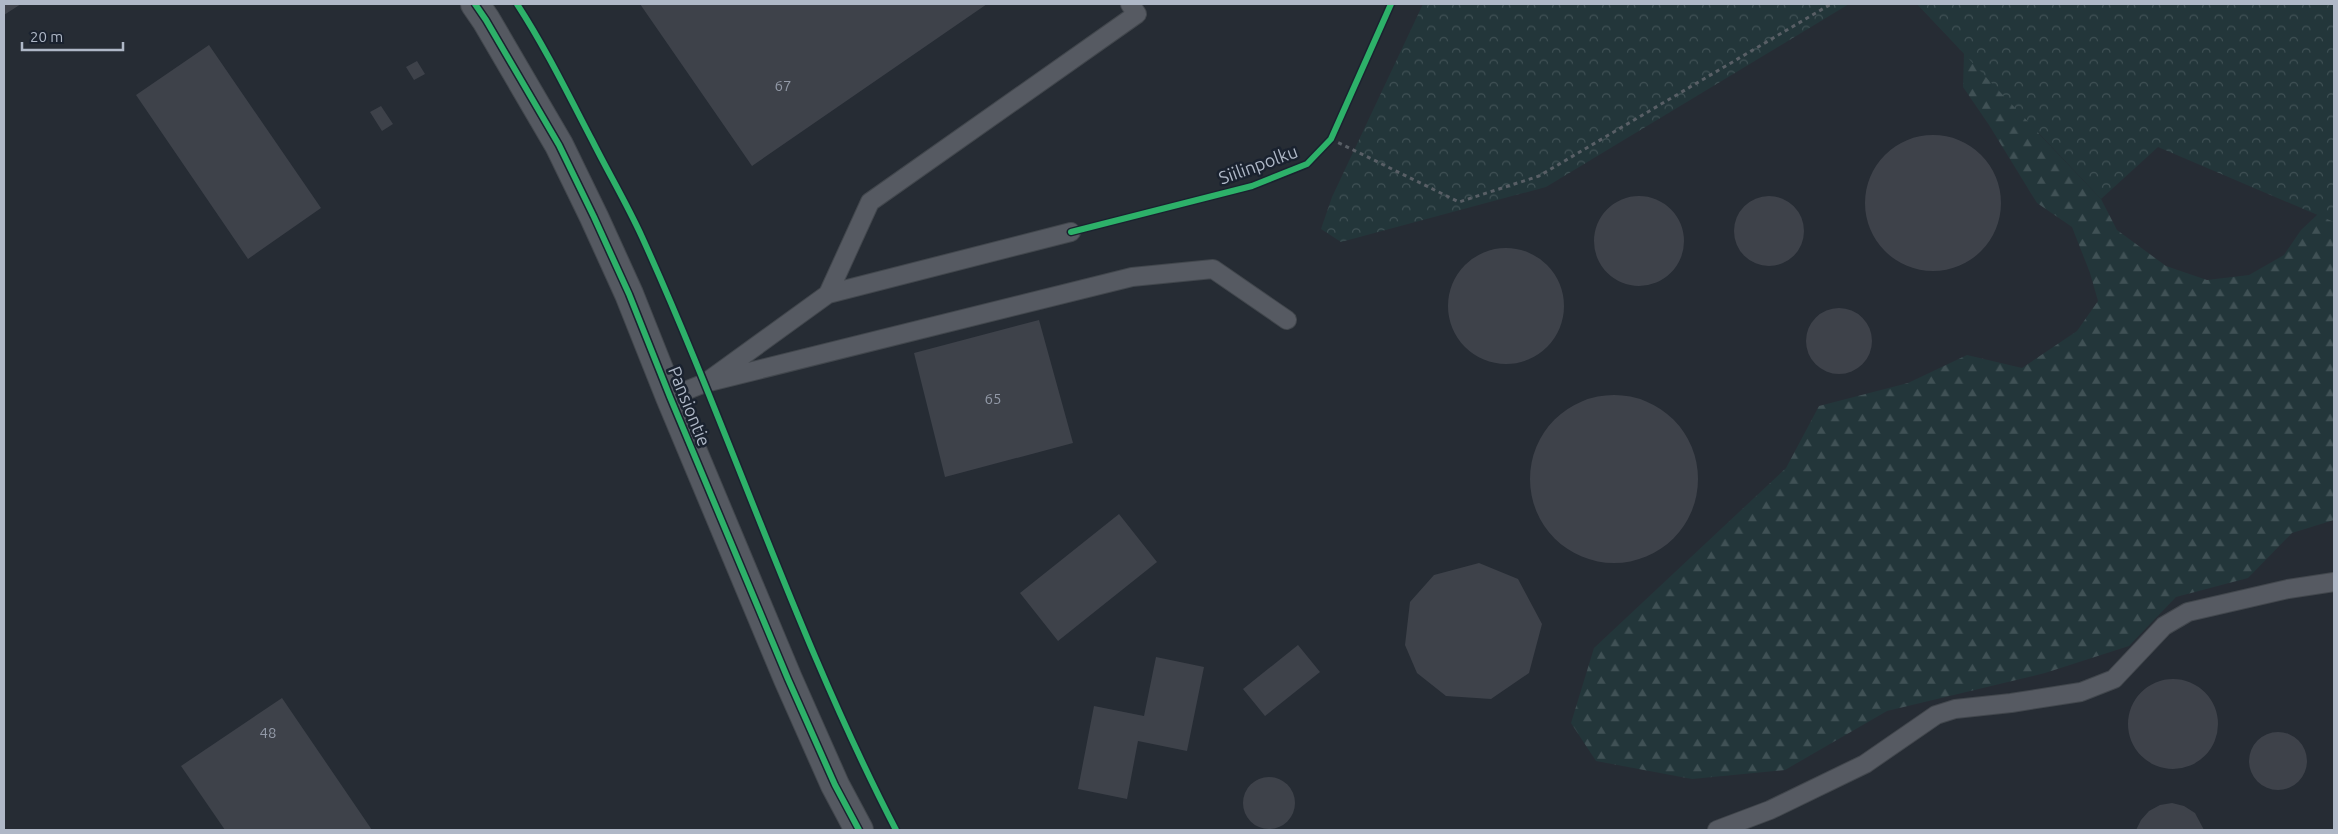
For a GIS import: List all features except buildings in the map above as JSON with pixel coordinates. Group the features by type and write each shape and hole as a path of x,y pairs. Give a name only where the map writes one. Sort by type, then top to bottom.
{"street":[{"name":"Pansiontie","path":"474,4 486,20 559,145 629,294 788,679 835,785 859,830"}],"lane":[{"path":"828,294 870,202 1137,14 1130,4"},
{"path":"705,383 828,294 1071,232"},
{"path":"670,397 705,383 1132,278 1213,269 1287,320"},
{"path":"1718,830 1786,803 1865,764 1936,715 1955,709 2011,703 2081,692 2114,679 2164,626 2188,612 2288,589 2334,582"}],"path":[{"path":"1331,139 1459,202 1539,176 1831,4"},
{"path":"1325,145 1331,139 1335,130"}],"green space":[{"path":"1423,4 1849,4 1546,187 1341,242 1321,229 1332,197"},
{"path":"1917,4 1995,4 2039,134 2101,199 2117,230 2166,266 2207,280 2249,275 2284,255 2301,230 2334,199 2334,520 2292,533 2248,578 2176,597 2129,646 2045,673 1887,711 1785,770 1692,779 1596,761 1571,723 1594,648 1786,468 1819,406 1908,383 1967,355 2022,368 2077,331 2098,301 2090,273 2072,227 2037,203 1963,87 1964,53"},
{"path":"1917,4 2334,4 2334,222 2158,147 2101,199"}],"cycle path":[{"path":"475,4 559,145 594,217 629,294 788,679 835,785 859,830"},
{"path":"517,4 556,71 642,237 705,385 827,684 860,758 896,830"},
{"name":"Siilinpolku","path":"1071,232 1252,186 1307,164 1331,139 1391,4"}]}
